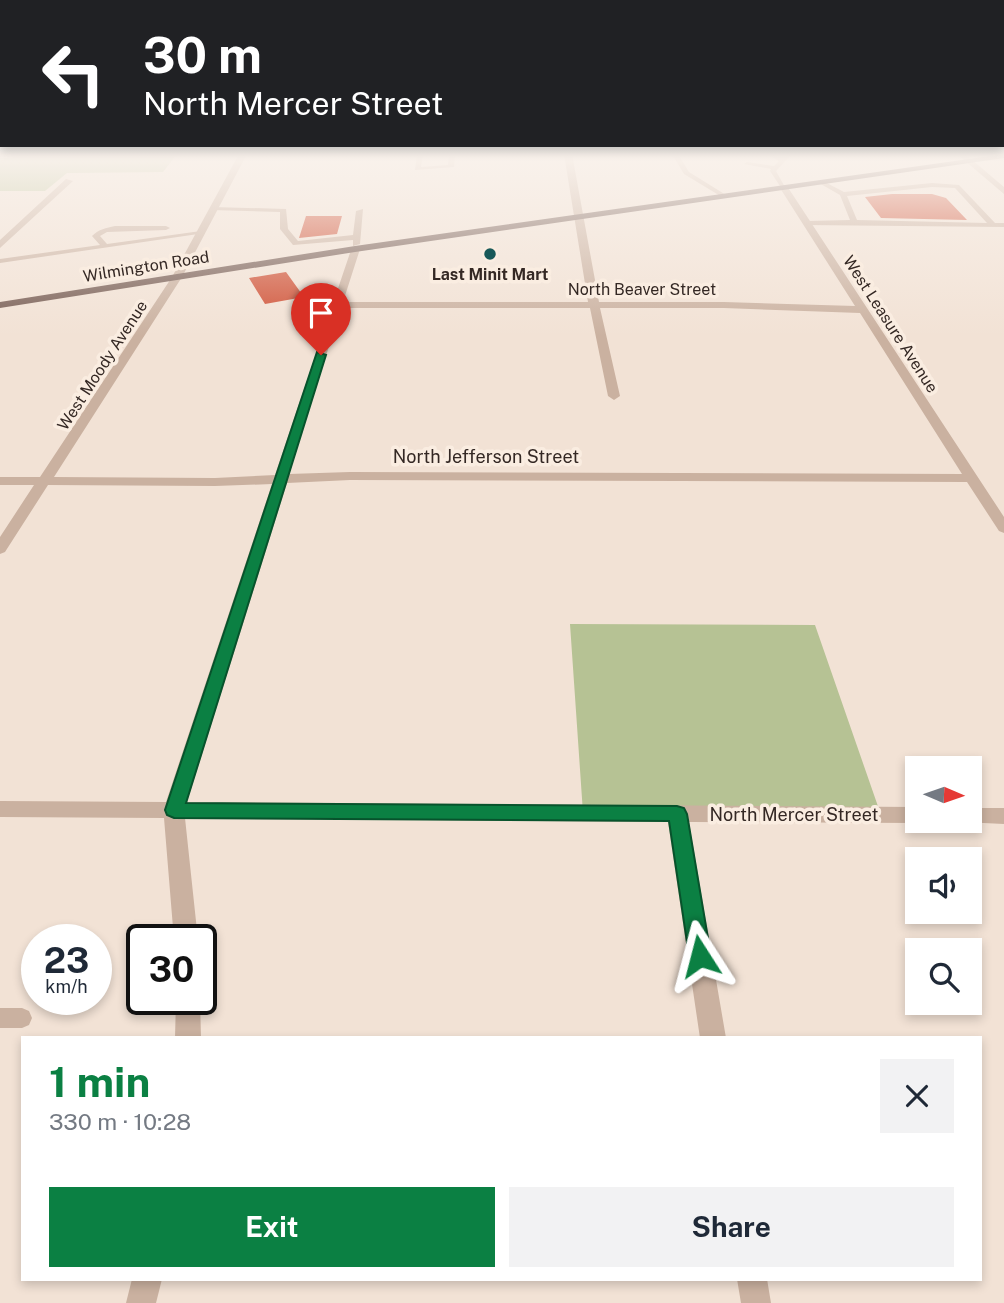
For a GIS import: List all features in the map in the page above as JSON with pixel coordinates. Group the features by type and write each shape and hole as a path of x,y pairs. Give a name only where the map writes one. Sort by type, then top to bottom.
{"main road":[{"name":"Wilmington Road","path":"0,305 177,277 356,243 595,215"}],"street":[{"path":"0,245 33,215"},
{"name":"West Moody Avenue","path":"0,549 177,277 210,215"},
{"name":"West Leasure Avenue","path":"802,215 1004,528"},
{"path":"580,217 585,262 614,396"},
{"path":"185,924 174,810 356,243"},
{"name":"North Beaver Street","path":"337,305 724,305 863,310"},
{"name":"North Jefferson Street","path":"0,481 215,482 350,476 972,478"},
{"name":"North Mercer Street","path":"0,809 905,816"},
{"path":"677,814 713,1036"},
{"path":"982,816 1004,816"},
{"path":"188,1015 188,1036"},
{"path":"141,1303 146,1281"},
{"path":"752,1281 756,1303"}],"lane":[{"path":"284,215 284,229 296,243 356,243 360,215"},
{"path":"851,215 854,222"},
{"path":"984,215 993,225"},
{"path":"808,223 1004,225"},
{"path":"105,246 96,236 108,229 203,229"},
{"path":"0,261 203,229"},
{"path":"0,1018 22,1018"}],"green space":[{"path":"570,624 815,625 881,815 583,813"}],"building":[{"path":"879,215 962,215 967,220 881,218"},
{"path":"306,216 342,216 337,234 299,238"},
{"path":"286,272 304,297 265,304 249,278"}],"place":[{"name":"Last Minit Mart","path":"490,254"}],"route":[{"path":"321,355 174,810 677,814 700,956"}]}
